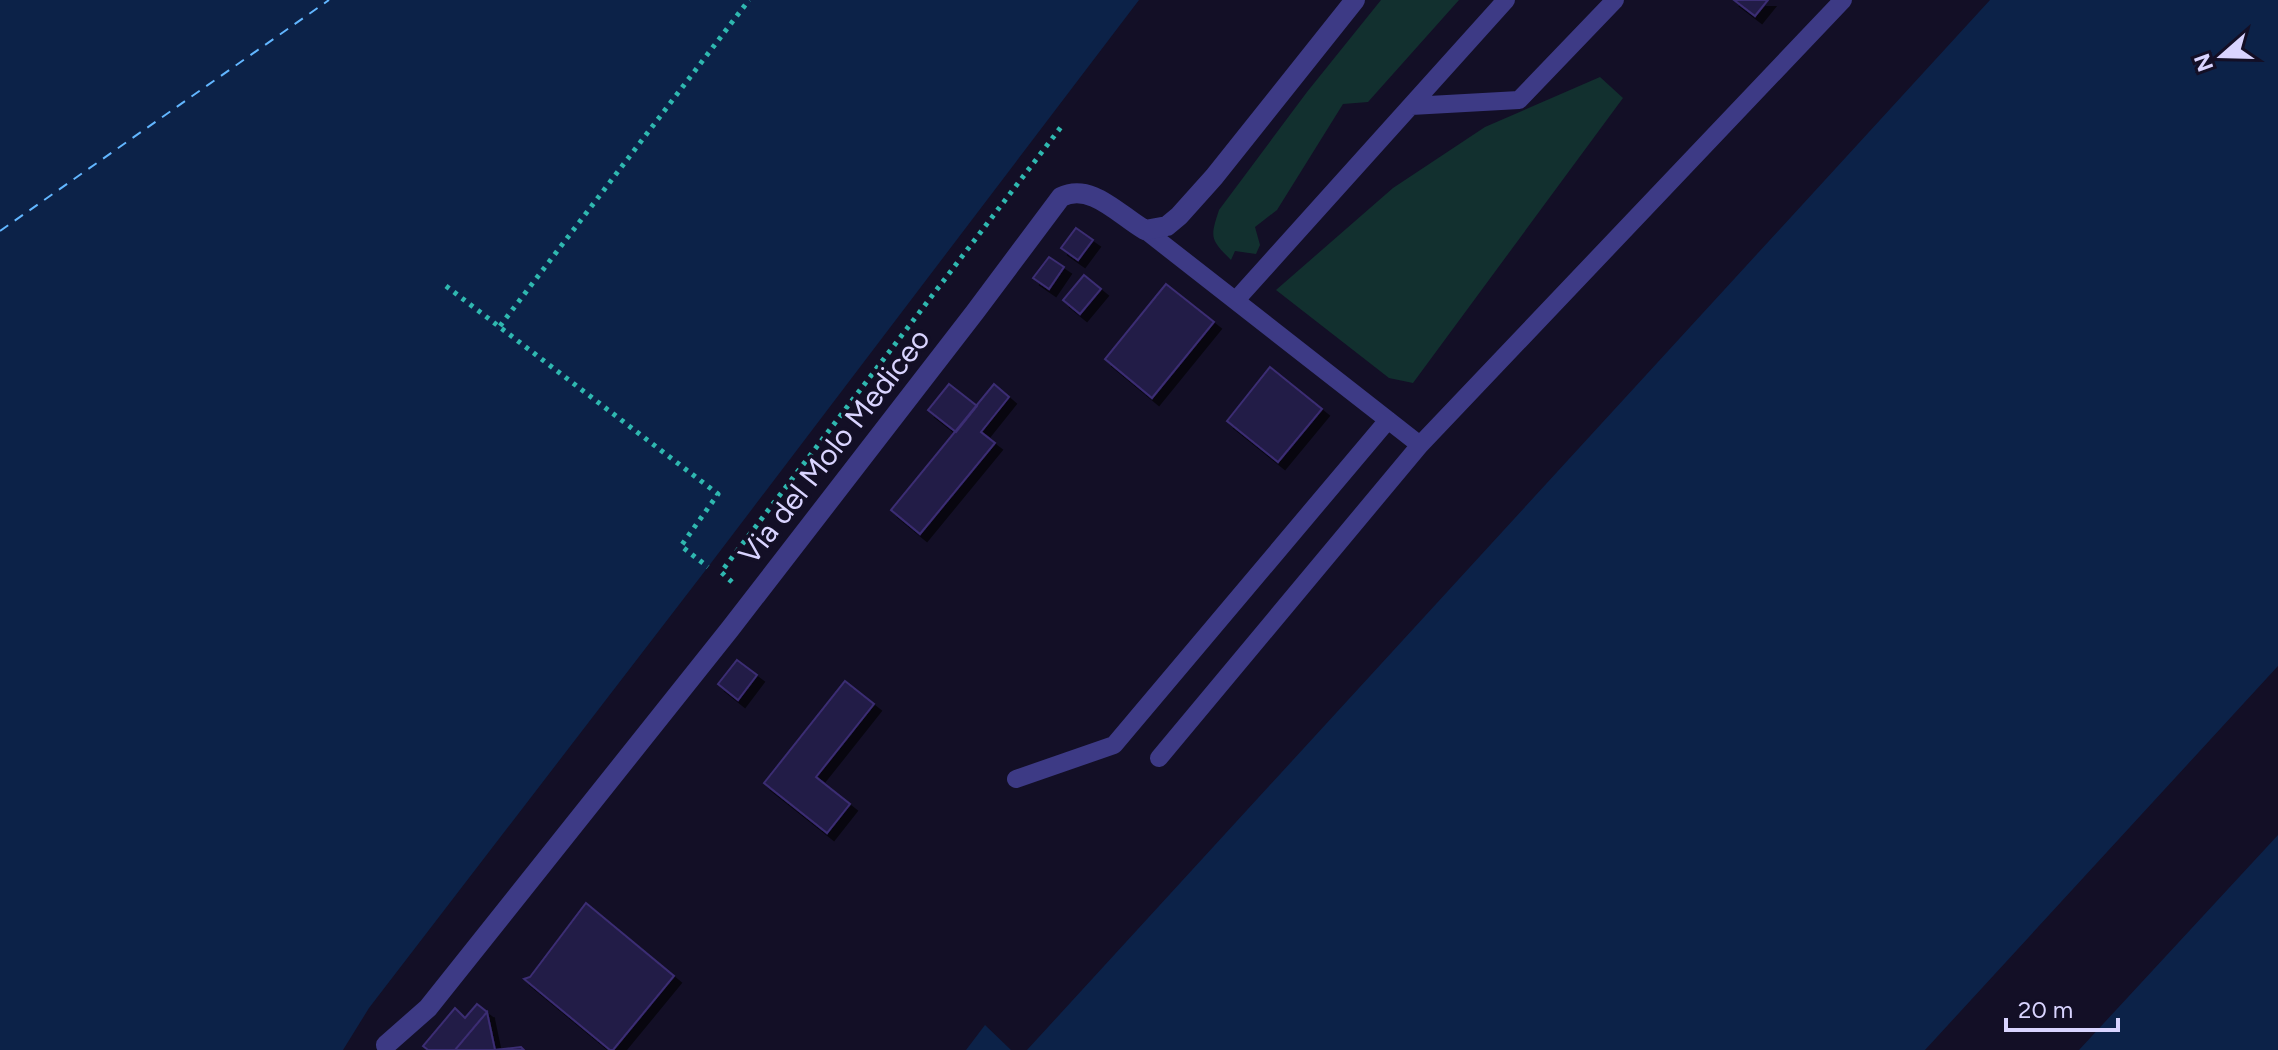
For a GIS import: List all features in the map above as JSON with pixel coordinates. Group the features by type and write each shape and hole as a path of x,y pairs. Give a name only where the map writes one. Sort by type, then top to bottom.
{"street":[{"path":"1145,230 1167,226 1188,207 1355,0"},
{"name":"Via del Molo Mediceo","path":"384,1048 428,1008 730,629 975,312 1054,204 1070,192 1090,194 1145,230"}],"lane":[{"path":"1236,300 1506,0"},
{"path":"1411,106 1519,100 1615,0"},
{"path":"1159,758 1420,445 1843,0"},
{"path":"1145,230 1420,445"},
{"path":"1016,779 1114,745 1388,420"}],"path":[{"path":"500,326 749,0"},
{"path":"733,582 721,572 1061,127"},
{"path":"941,284 949,292"},
{"path":"446,286 718,494 681,546 708,567"}],"green space":[{"path":"1381,0 1459,0 1368,102 1343,104 1277,210 1255,227 1260,245 1256,254 1235,251 1231,260 1214,238 1219,210"},
{"path":"1600,77 1623,98 1413,383 1389,378 1276,290 1393,188 1485,127"}],"water":[{"path":"0,0 1139,0 369,1008 343,1050 0,1050"},
{"path":"1990,0 2278,0 2278,666 1925,1050 1027,1050"},
{"path":"2278,835 2278,1050 2079,1050"},
{"path":"985,1025 1011,1050 966,1050"}],"building":[{"path":"1734,0 1768,0 1755,16"},
{"path":"1076,228 1093,240 1078,260 1061,248"},
{"path":"1049,257 1064,267 1049,289 1033,278"},
{"path":"1084,275 1101,289 1080,314 1063,300"},
{"path":"1166,284 1214,322 1152,398 1105,359"},
{"path":"1270,367 1322,409 1278,462 1227,421"},
{"path":"949,384 977,406 956,432 928,410"},
{"path":"994,384 1009,397 981,432 995,443 920,534 891,510"},
{"path":"737,660 757,675 738,700 718,684"},
{"path":"845,681 874,704 816,777 850,804 827,833 764,783"},
{"path":"586,903 674,976 613,1050 524,979 530,977"},
{"path":"477,1004 487,1012 455,1050 428,1050 423,1046 455,1008 465,1018"},
{"path":"487,1012 495,1050 455,1050"},
{"path":"521,1047 524,1050 495,1050"}],"ferry route":[{"path":"0,231 329,0"}]}
